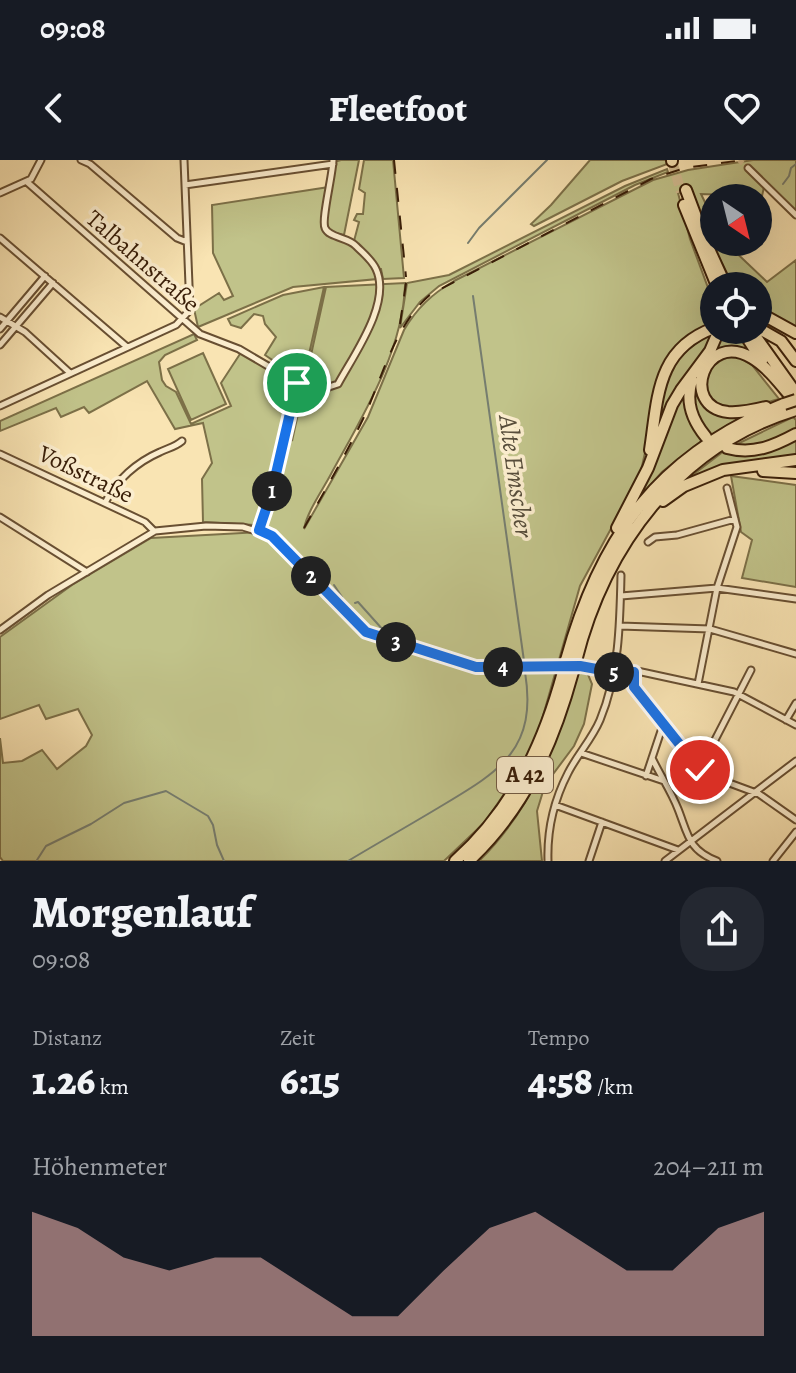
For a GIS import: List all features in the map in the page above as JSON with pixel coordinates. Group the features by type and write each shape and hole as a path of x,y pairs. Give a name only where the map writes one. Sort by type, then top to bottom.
{"highway":[{"path":"683,191 713,272"},
{"path":"711,264 717,272"},
{"path":"772,320 796,333"},
{"path":"772,335 796,361"},
{"path":"643,479 658,393 667,368 684,346 700,337"},
{"path":"609,548 643,479 672,405 714,344"},
{"path":"754,344 792,390"},
{"path":"761,344 792,390 792,406 722,411 706,399 701,380 707,364 714,357 732,352 756,361 792,390"},
{"path":"698,367 691,384 689,403 695,421 706,437"},
{"name":"A 42","path":"455,861 489,827 522,780 545,732 604,577 642,517 666,490 705,457 792,406"},
{"name":"A 42","path":"469,861 509,817 534,779 554,736 588,589 609,548 650,494 689,458 738,425 792,406"},
{"path":"727,448 761,450 796,434"},
{"path":"642,517 684,486 709,475 736,467 796,460"},
{"path":"709,475 748,471 796,473"}],"street":[{"path":"1,191 27,182 41,160"},
{"path":"81,160 90,164 177,238 187,242"},
{"path":"0,406 176,325 190,310 184,160"},
{"path":"185,185 333,162"},
{"name":"Talbahnstraße","path":"27,182 200,334 239,349 297,383 332,388 338,384 371,328 379,284 375,267 353,242 330,234 324,225 333,162"},
{"path":"748,168 796,215"},
{"path":"0,238 127,347"},
{"path":"0,329 45,276"},
{"path":"0,345 53,283"},
{"path":"0,317 16,326 70,373"},
{"path":"259,530 272,491 297,383"},
{"path":"105,503 111,491 130,471 182,441"},
{"name":"Voßstraße","path":"0,454 145,522 154,531"},
{"path":"698,684 717,588 737,527 727,488"},
{"path":"0,517 87,572"},
{"path":"648,542 655,537 677,535 735,519"},
{"path":"0,630 48,595 154,531 209,526 243,527 272,536 366,632 476,667 614,669 698,684 739,695 796,726"},
{"path":"548,861 547,833 555,805 568,771 599,722 614,669 620,626 621,575"},
{"path":"621,596 717,588 796,599"},
{"path":"620,626 710,629 796,654"},
{"path":"700,770 751,670"},
{"path":"634,672 632,684 700,770 755,792 796,820"},
{"path":"786,720 796,703"},
{"path":"646,776 663,725"},
{"path":"581,753 664,782"},
{"path":"652,758 678,810 684,831 702,855 717,861"},
{"path":"665,861 796,761"},
{"path":"555,805 679,851"},
{"path":"589,861 602,822"},
{"path":"773,861 796,832"}],"green space":[{"path":"359,160 344,235 330,232 327,217 334,162"},
{"path":"364,160 393,160 404,278 383,279 381,269 354,241 359,222 354,220 357,214 363,214 365,193 359,189"},
{"path":"590,160 669,160 670,163 622,181 534,226 531,224 551,205"},
{"path":"753,160 796,160 796,212 772,191 772,184 764,184 746,168 761,184 700,184 700,217 688,190 678,193 702,272 700,334 675,350 640,475 580,586 539,730 523,766 485,822 444,861 3,861 0,857 0,738 3,763 22,761 42,750 57,769 86,746 92,735 78,709 46,719 39,705 0,719 0,637 72,585 151,538 260,532 270,511 273,494 280,492 273,491 286,435 291,436 292,441 326,287 405,283 403,310 389,359 368,407 311,509 304,529 368,417 404,330 432,296 454,281 653,180 688,170"},
{"path":"667,169 668,172 635,185 439,286 420,302 400,328 407,283 449,275 625,186"},
{"path":"329,187 322,229 361,251 377,279 293,287 198,327 194,309 219,293 224,300 233,296 213,253 212,205"},
{"path":"718,256 740,256 756,272 726,272"},
{"path":"796,260 796,330 772,317 772,278"},
{"path":"324,287 303,381 265,355 276,337 265,324 263,316 254,314 241,328 231,325 228,319 283,295"},
{"path":"194,334 197,340 165,355 159,362 162,380 176,392 191,424 231,406 221,383 240,354 237,351 294,385 263,509 255,525 203,522 202,479 212,463 203,423 175,429 147,381 89,413 84,407 61,417 56,408 0,431 0,421"},
{"path":"699,341 700,344 709,344 655,439 660,403 669,375 676,363"},
{"path":"716,344 746,344 752,354 712,354"},
{"path":"203,353 226,404 191,420 168,369"},
{"path":"736,356 752,365 779,399 734,409 717,404 709,397 706,380 709,372 715,364"},
{"path":"700,372 702,399 743,416 709,436 699,422 693,405 693,388"},
{"path":"687,386 704,439 662,472 632,506 674,407"},
{"path":"793,417 796,431 761,447 731,447"},
{"path":"796,438 796,457 750,463 677,487 724,451"},
{"path":"731,476 796,485 796,587 742,578 752,540 741,532"},
{"path":"578,672 587,672 592,684 584,724 574,746 545,785 537,811 542,861 479,861 514,819 541,773 562,724"}],"waterway":[{"name":"Alte Emscher","path":"468,243 547,160"},
{"path":"783,184 796,164"},
{"name":"Alte Emscher","path":"473,296 524,661"},
{"path":"334,585 342,597"},
{"path":"355,603 358,602 384,631 394,630"},
{"name":"Alte Emscher","path":"348,861 479,783 509,756 525,722 525,672"},
{"name":"Alte Emscher","path":"37,860 46,846 91,824 124,803 166,791 208,816 224,861"}],"tunnel":[{"path":"739,160 748,168"},
{"path":"672,161 681,192"}],"railway":[{"path":"394,160 406,277"},
{"path":"304,528 363,419 398,336 431,294 651,179 685,168 743,160"},
{"path":"400,324 406,283"}],"route":[{"path":"297,383 272,491 259,530 272,536 363,630 476,667 580,666 634,672 634,687 700,770"}]}
